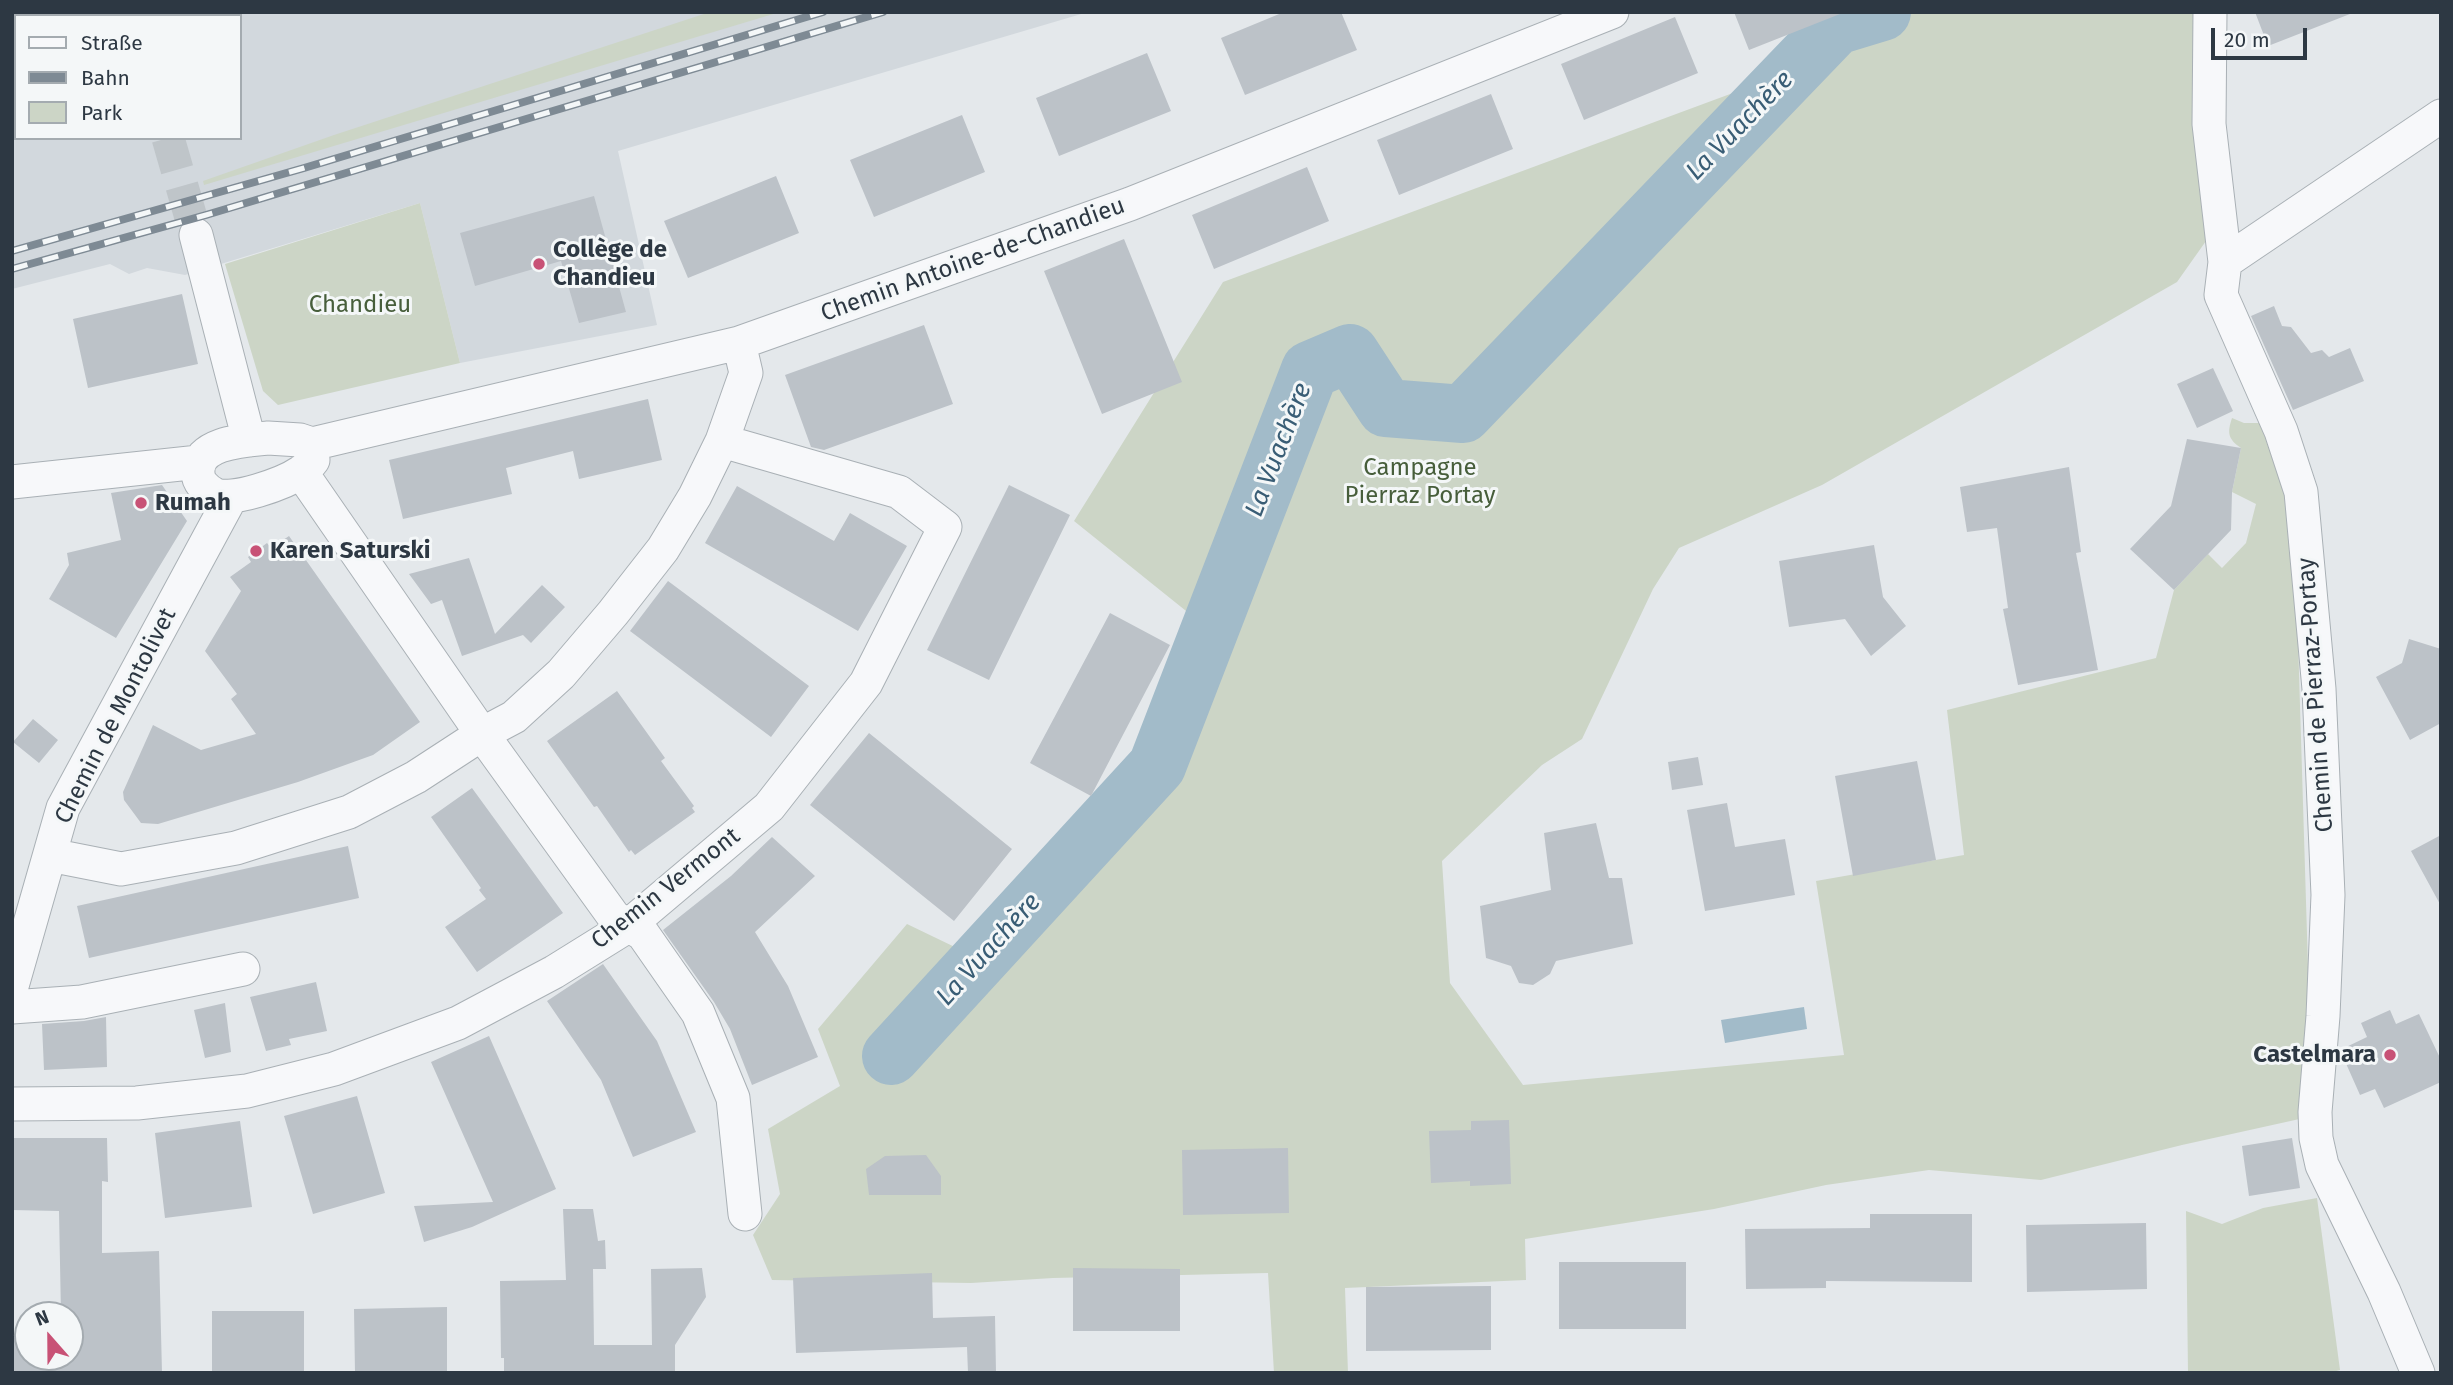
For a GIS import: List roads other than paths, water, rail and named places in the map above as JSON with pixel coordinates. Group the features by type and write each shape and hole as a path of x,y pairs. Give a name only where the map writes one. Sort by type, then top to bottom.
{"street":[{"name":"Chemin Antoine-de-Chandieu","path":"307,458 739,343 1130,204 1612,12"},
{"name":"Chemin de Pierraz-Portay","path":"2210,12 2208,124 2225,262 2221,295 2281,430 2301,492 2319,689 2328,895 2323,1016 2315,1112 2316,1138 2322,1165 2384,1292 2418,1373"},
{"path":"2225,262 2441,116"},
{"path":"196,235 249,440"},
{"path":"50,855 121,869 236,848 349,813 416,777 482,734 514,718 561,674 613,613 663,549 695,496 722,441 746,373 739,343"},
{"path":"307,458 265,487 231,497 215,495 203,486 198,474 199,462 207,451 249,440 300,440 307,458 482,734 614,917 643,934 698,1013 733,1098 745,1214"},
{"name":"Chemin Vermont","path":"12,1104 137,1103 247,1091 334,1069 458,1023 554,972 628,926 769,807 866,683 945,527 899,492 722,441"},
{"path":"12,482 199,462"},
{"name":"Chemin de Montolivet","path":"12,986 63,808 231,497"},
{"path":"12,1007 82,1002 243,969"}],"water":[{"path":"1804,1007 1807,1029 1725,1043 1721,1020"}],"waterway":[{"name":"La Vuachère","path":"891,1056 1157,766 1310,370 1350,353 1386,408 1463,414 1836,26 1882,12"}],"tunnel":[{"path":"169,140 196,235"}],"railway":[{"path":"64,14 68,12"},
{"path":"114,14 118,12"},
{"path":"12,251 304,168 823,12"},
{"path":"12,269 206,215 883,12"}],"place":[{"name":"Collège de Chandieu","path":"539,264"},
{"name":"Rumah","path":"141,503"},
{"name":"Karen Saturski","path":"256,551"},
{"name":"Castelmara","path":"2390,1055"}],"park label":[{"name":"Chandieu","path":"360,305"},
{"name":"Campagne Pierraz Portay","path":"1420,482"}]}
